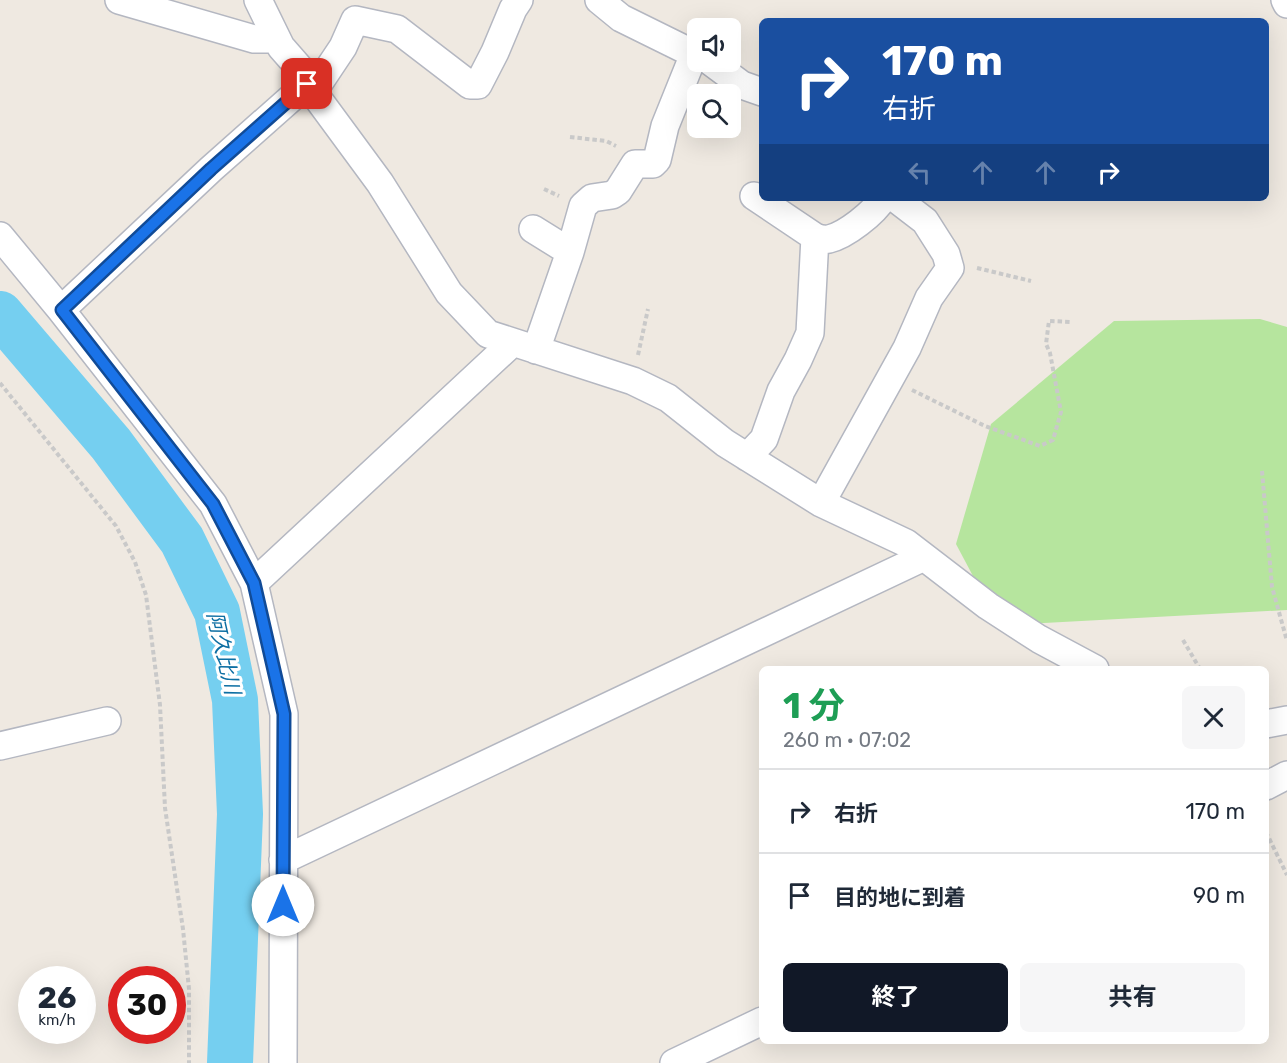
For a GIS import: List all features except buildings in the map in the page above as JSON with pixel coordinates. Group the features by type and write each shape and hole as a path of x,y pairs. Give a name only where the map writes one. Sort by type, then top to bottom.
{"street":[{"path":"119,0 254,39 277,39"},
{"path":"258,0 281,47 302,71 310,88 380,183 448,292 488,334 633,381 668,398 725,443 747,457 820,502 906,543 1005,617 1039,639 1089,666"},
{"path":"62,310 211,169 310,88 343,47 356,10 397,29 470,85 478,85 519,0"},
{"path":"599,0 621,18 687,50"},
{"path":"254,583 524,346 570,252 583,206 592,198 612,195 618,191 635,164 653,164 657,160 665,126 693,72"},
{"path":"723,72 742,85 759,91"},
{"path":"753,196 759,200"},
{"path":"761,201 823,240 831,239 868,215 880,201"},
{"path":"820,502 907,348 929,298 950,268 946,254 925,221 899,201"},
{"path":"533,229 570,252"},
{"path":"0,236 62,310 213,504 254,583 284,714 283,1063"},
{"path":"747,457 764,439 781,391 810,333 815,237"},
{"path":"283,860 924,557"},
{"path":"1269,723 1287,720"},
{"path":"0,746 107,721"},
{"path":"1269,784 1287,775"},
{"path":"674,1063 759,1022"}],"path":[{"path":"570,137 606,141 620,148 639,164"},
{"path":"949,266 959,264 1031,280"},
{"path":"633,381 648,309"},
{"path":"890,379 985,426 1040,446 1053,440 1061,412 1050,353 1046,344 1049,321 1072,322"},
{"path":"0,383 116,526 135,562 146,595 160,705 165,808 189,989 189,1063"},
{"path":"1262,471 1272,587 1287,641"},
{"path":"1183,640 1198,666"},
{"path":"1269,838 1287,875"}],"green space":[{"path":"1260,319 1287,327 1287,610 1007,625 982,593 956,544 991,424 1114,321"}],"waterway":[{"name":"阿久比川","path":"0,314 111,444 182,540 217,612 235,700 240,814 230,1063"}],"route":[{"path":"283,905 284,714 254,583 213,504 62,310 211,169 307,84"}]}
